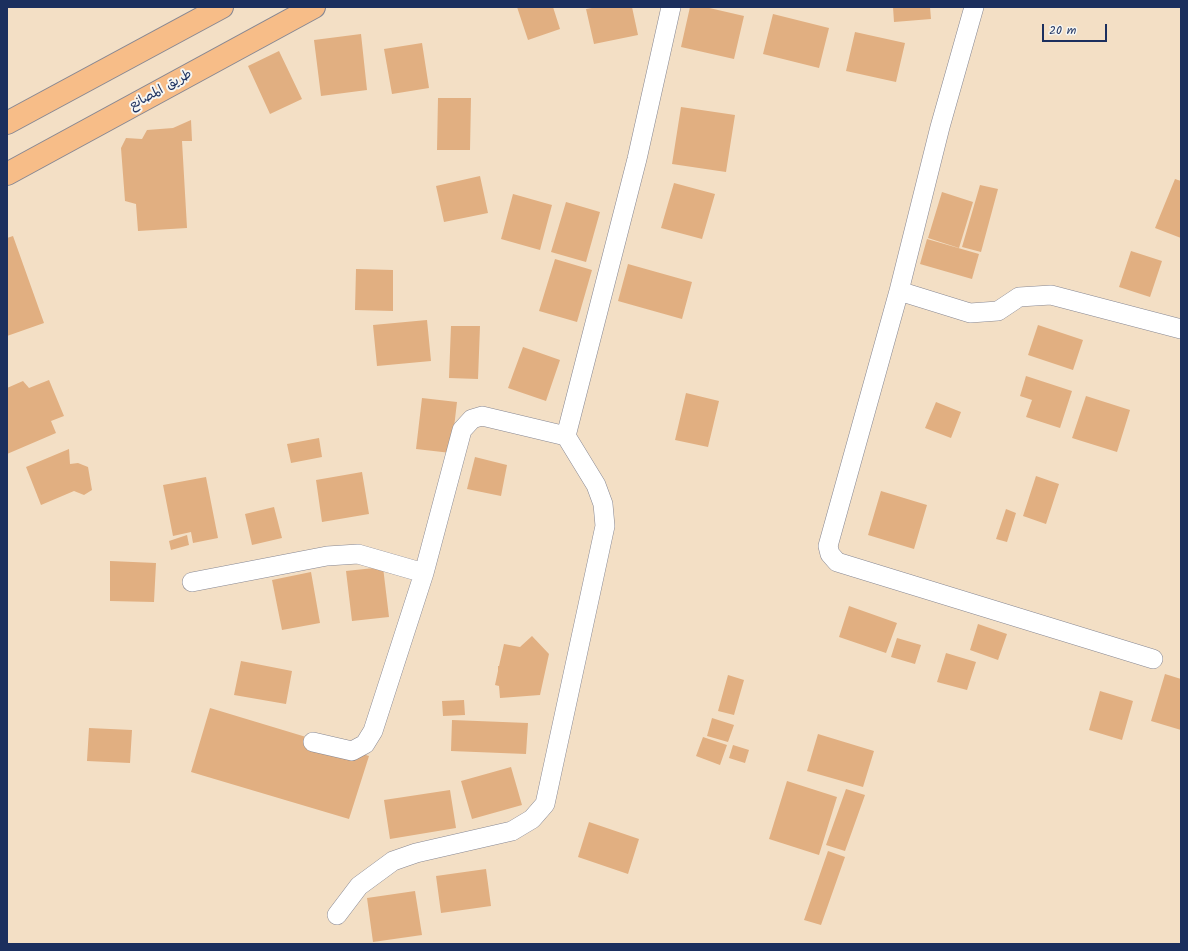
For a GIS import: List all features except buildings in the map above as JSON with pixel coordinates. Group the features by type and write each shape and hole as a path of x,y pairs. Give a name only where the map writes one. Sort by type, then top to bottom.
{"main road":[{"path":"7,123 222,7"},
{"name":"طريق المصانع","path":"7,174 314,7"}],"street":[{"path":"566,436 637,159 671,7"},
{"path":"974,7 940,127 898,291 828,546 830,554 837,562 1153,659"},
{"path":"898,291 970,313 998,311 1019,297 1051,295 1181,329"},
{"path":"313,742 352,750 365,744 373,731 424,573 462,430 472,419 482,416 566,436 596,484 603,504 605,526 544,804 532,819 512,831 416,853 393,861 359,886 336,915"},
{"path":"192,582 327,556 358,554 424,573"}]}
